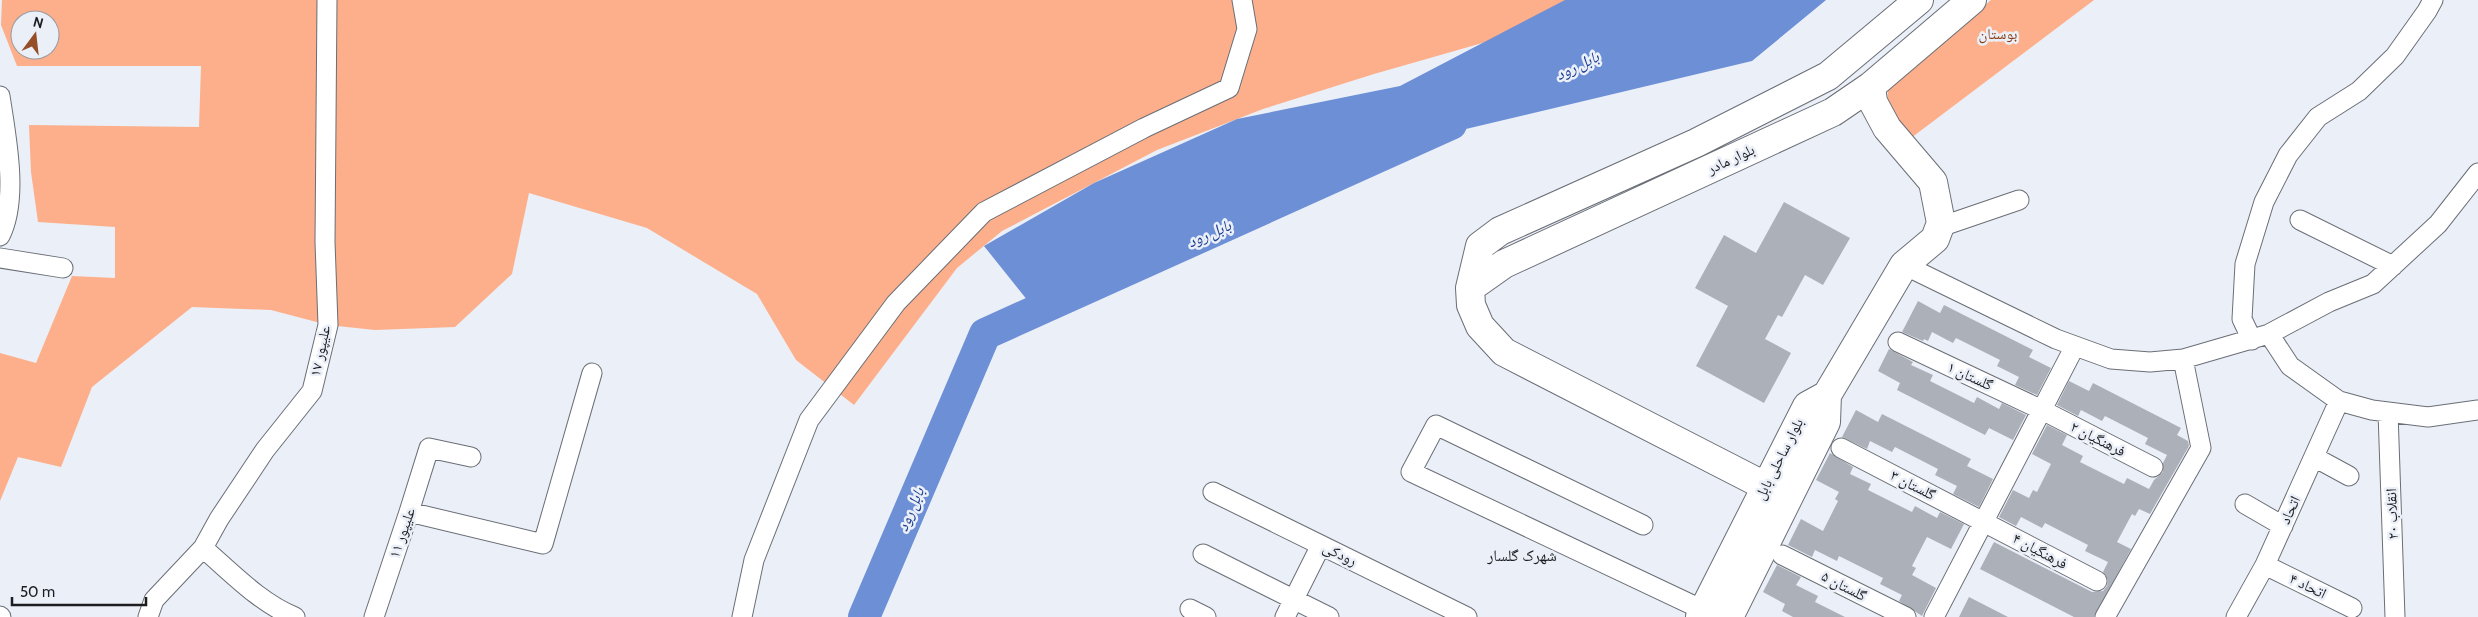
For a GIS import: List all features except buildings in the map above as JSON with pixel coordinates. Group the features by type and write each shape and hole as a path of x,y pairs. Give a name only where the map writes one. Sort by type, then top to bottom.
{"main road":[{"name":"بلوار مادر","path":"1765,486 1504,352 1480,326 1471,304 1470,288 1480,246 1500,231 1696,143 1828,76 1919,0"},
{"name":"بلوار مادر","path":"1470,288 1504,264 1833,112 1871,86 1972,0"},
{"path":"1827,395 1904,265 1935,239 1940,227 1940,207 1933,182 1887,128 1873,102 1871,86"},
{"name":"بلوار ساحلی بابل","path":"1710,615 1765,486 1807,406 1827,395"},
{"name":"بلوار ساحلی بابل","path":"1710,615 1826,422 1827,395"}],"street":[{"name":"علیپور ۱۷","path":"148,617 154,600 204,548 219,519 265,450 312,391 328,325 325,242 327,0"},
{"path":"742,617 754,560 810,420 896,303 984,212 1144,128 1230,88 1247,29 1242,0"},
{"path":"2432,0 2427,11 2395,56 2359,91 2318,117 2288,155 2264,202 2245,264 2242,319 2290,366 2339,401 2388,412 2428,417 2478,410"},
{"path":"0,96 4,152 10,171 6,225 0,236"},
{"path":"1904,265 2056,339 2075,346 2111,358 2150,362 2183,359 2261,337 2329,302 2373,284 2438,224 2478,173"},
{"path":"1940,227 2019,200"},
{"path":"2300,220 2392,266"},
{"path":"0,258 63,268"},
{"name":"گلستان ۱","path":"1898,342 2042,410"},
{"path":"1934,617 2075,346"},
{"path":"2105,617 2201,448 2183,359"},
{"path":"410,512 543,544 592,373"},
{"name":"اتحاد","path":"2236,617 2265,565 2339,401"},
{"name":"فرهنگیان ۲","path":"2042,410 2154,468"},
{"name":"انقلاب ۲۰","path":"2388,412 2395,617"},
{"path":"1643,525 1436,425 1411,472 1710,615"},
{"name":"علیپور ۱۱","path":"374,617 410,512 429,448 471,457"},
{"name":"گلستان ۳","path":"1841,448 1984,522"},
{"path":"2314,457 2349,476"},
{"name":"رودکی","path":"1213,492 1467,617"},
{"path":"2245,504 2283,526"},
{"name":"فرهنگیان ۴","path":"1984,522 2097,581"},
{"path":"1284,617 1321,545"},
{"path":"204,548 248,587 287,614 295,617"},
{"path":"1203,554 1329,617"},
{"name":"گلستان ۵","path":"1782,555 1906,617"},
{"name":"اتحاد ۴","path":"2265,565 2352,608"}],"green space":[{"path":"2,0 1608,0 1542,26 1374,74 1263,109 1157,150 1002,231 957,268 854,405 796,360 757,294 647,228 529,193 512,274 455,327 375,330 328,325 271,310 192,307 92,387 61,467 18,457 0,501 0,353 36,363 72,276 115,278 115,227 38,222 31,172 29,125 199,127 201,66 17,66 15,60 60,60 60,10 10,10 10,48 1,25"},
{"name":"بوستان","path":"1991,0 2094,0 1911,138 1887,109 1888,86"}],"water":[{"path":"1565,0 1826,0 1752,61 1411,142 1036,311 984,246 1094,183 1237,119 1400,86"}],"waterway":[{"name":"بابل رود","path":"864,617 985,334 1451,124"}],"district":[{"name":"شهرک گلسار","path":"1522,555"}]}
